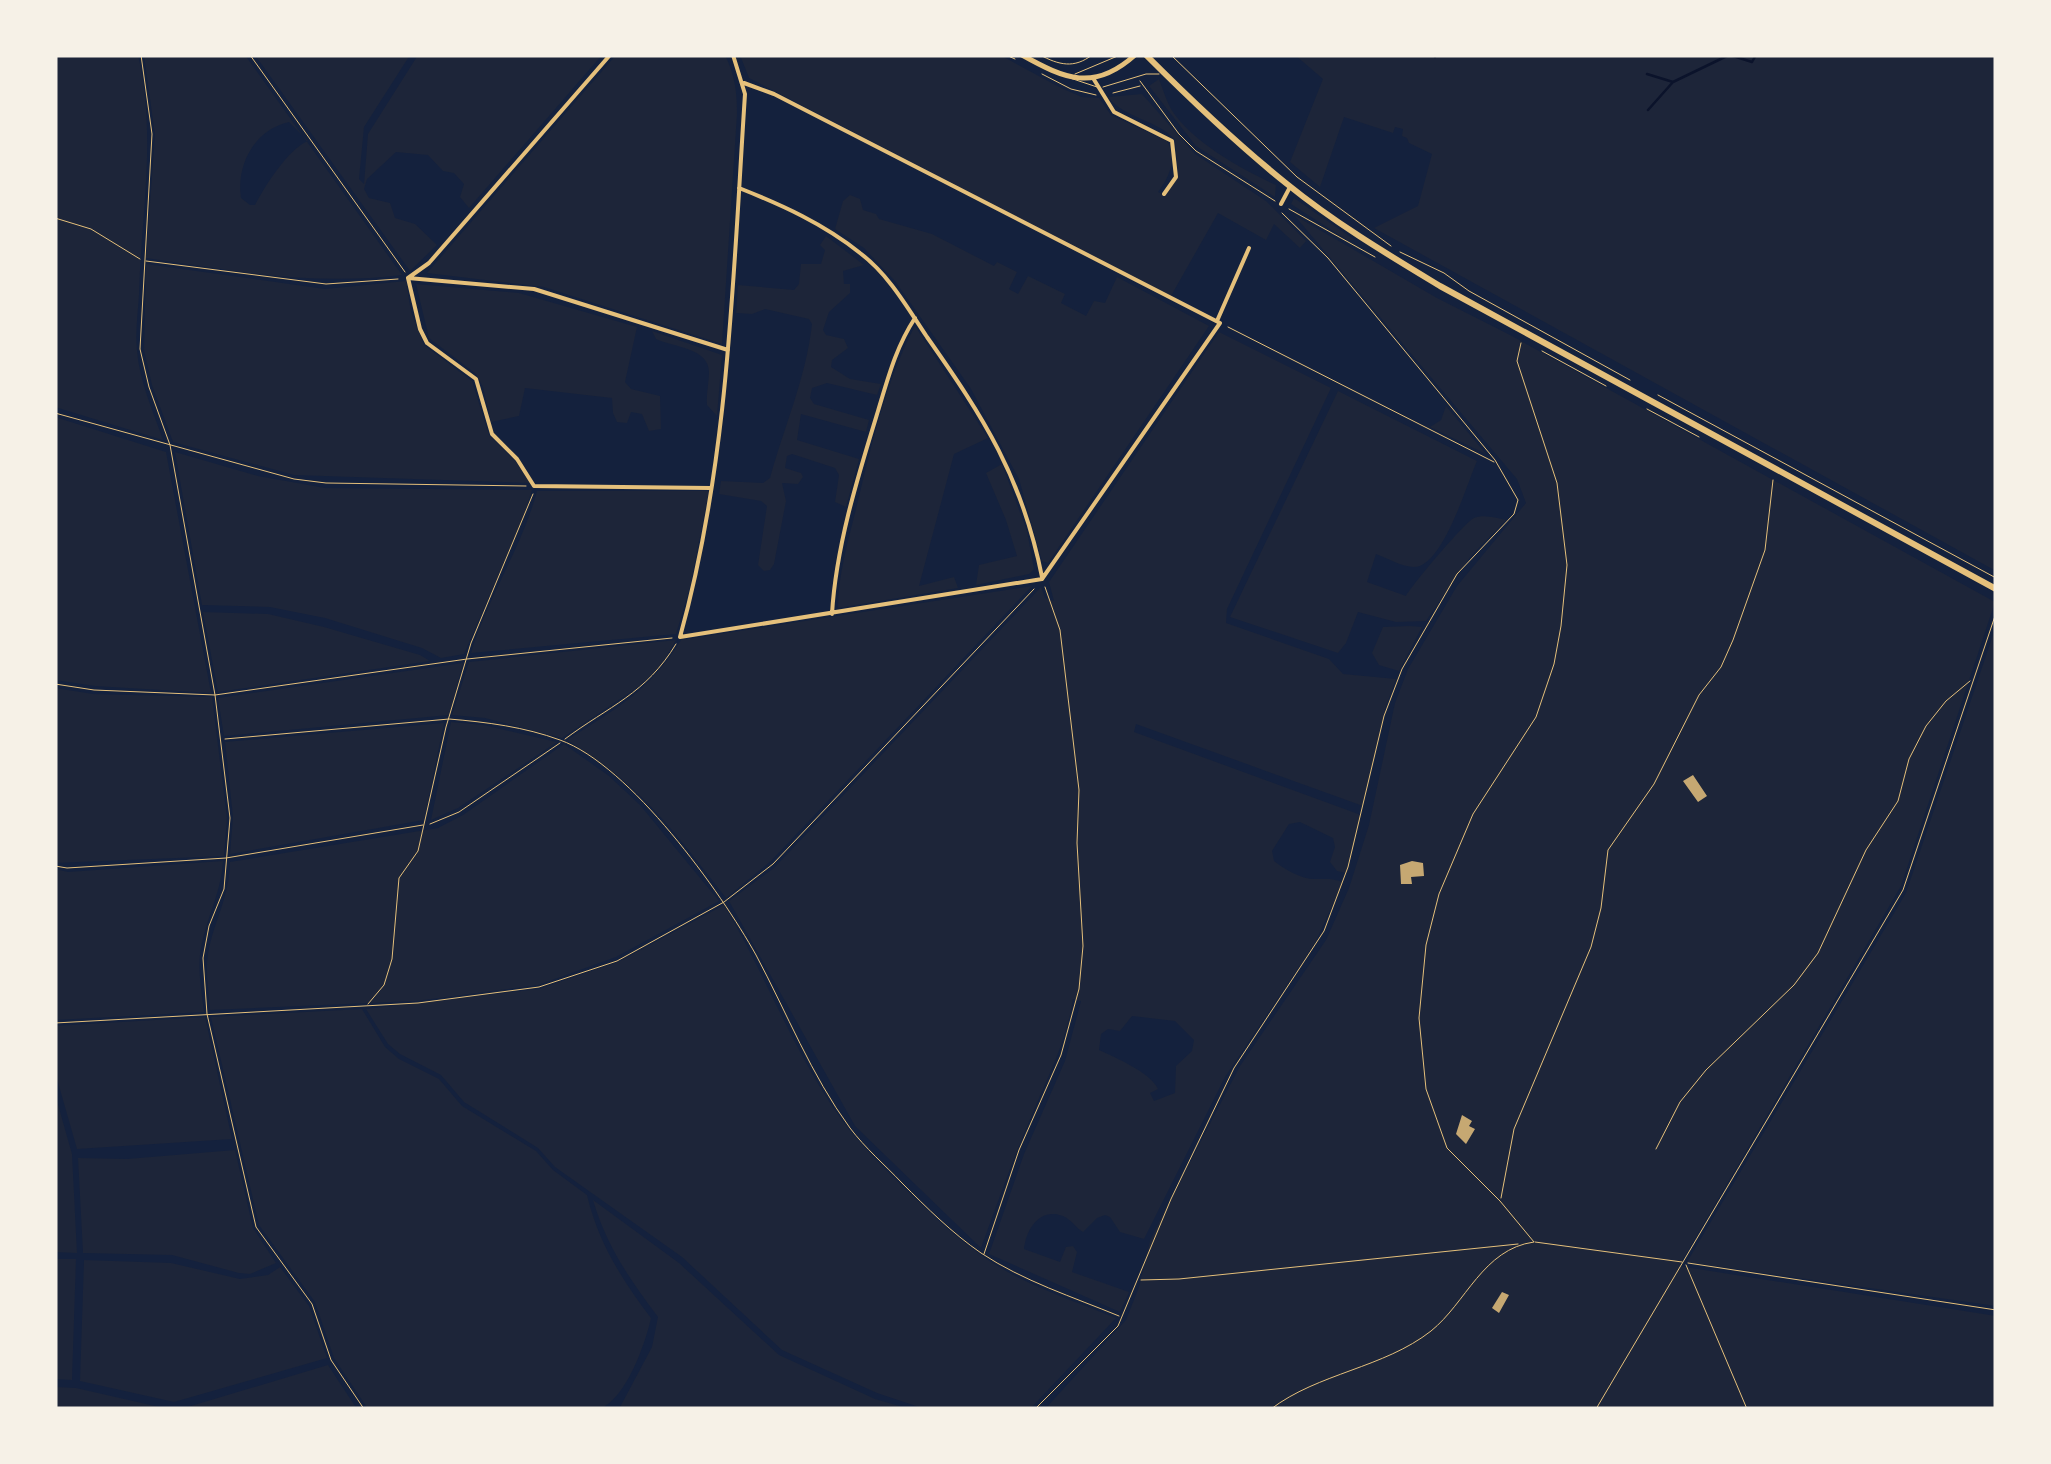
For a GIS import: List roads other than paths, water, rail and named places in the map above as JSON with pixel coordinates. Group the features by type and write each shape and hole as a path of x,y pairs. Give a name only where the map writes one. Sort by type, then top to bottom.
{"main road":[{"path":"1019,58 1055,74 1092,78 1121,67 1136,55"},
{"path":"1146,55 1290,186 1339,223 1440,286 1527,327 1996,588"}],"street":[{"path":"408,278 429,263 610,55"},
{"path":"733,55 744,84 728,350 712,488 694,588 680,637 1042,579 1218,322 1249,248"},
{"path":"1092,78 1114,112 1172,141 1176,177 1164,194"},
{"path":"744,84 774,94 1218,322"},
{"path":"1280,204 1290,186"},
{"path":"739,188 809,219 861,253 890,282 981,414 1013,475 1042,579"},
{"path":"408,278 534,289 728,350"},
{"path":"408,278 420,330 428,343 476,379 492,434 517,459 534,486 712,488"},
{"path":"832,614 848,523 868,443 900,341 914,318"}],"lane":[{"path":"1067,77 1120,55"},
{"path":"1067,77 1098,88 1155,73 1166,75"}],"waterway":[{"path":"1648,110 1673,82 1729,55"},
{"path":"1730,55 1752,62 1756,55"},
{"path":"1647,74 1673,82"}]}
